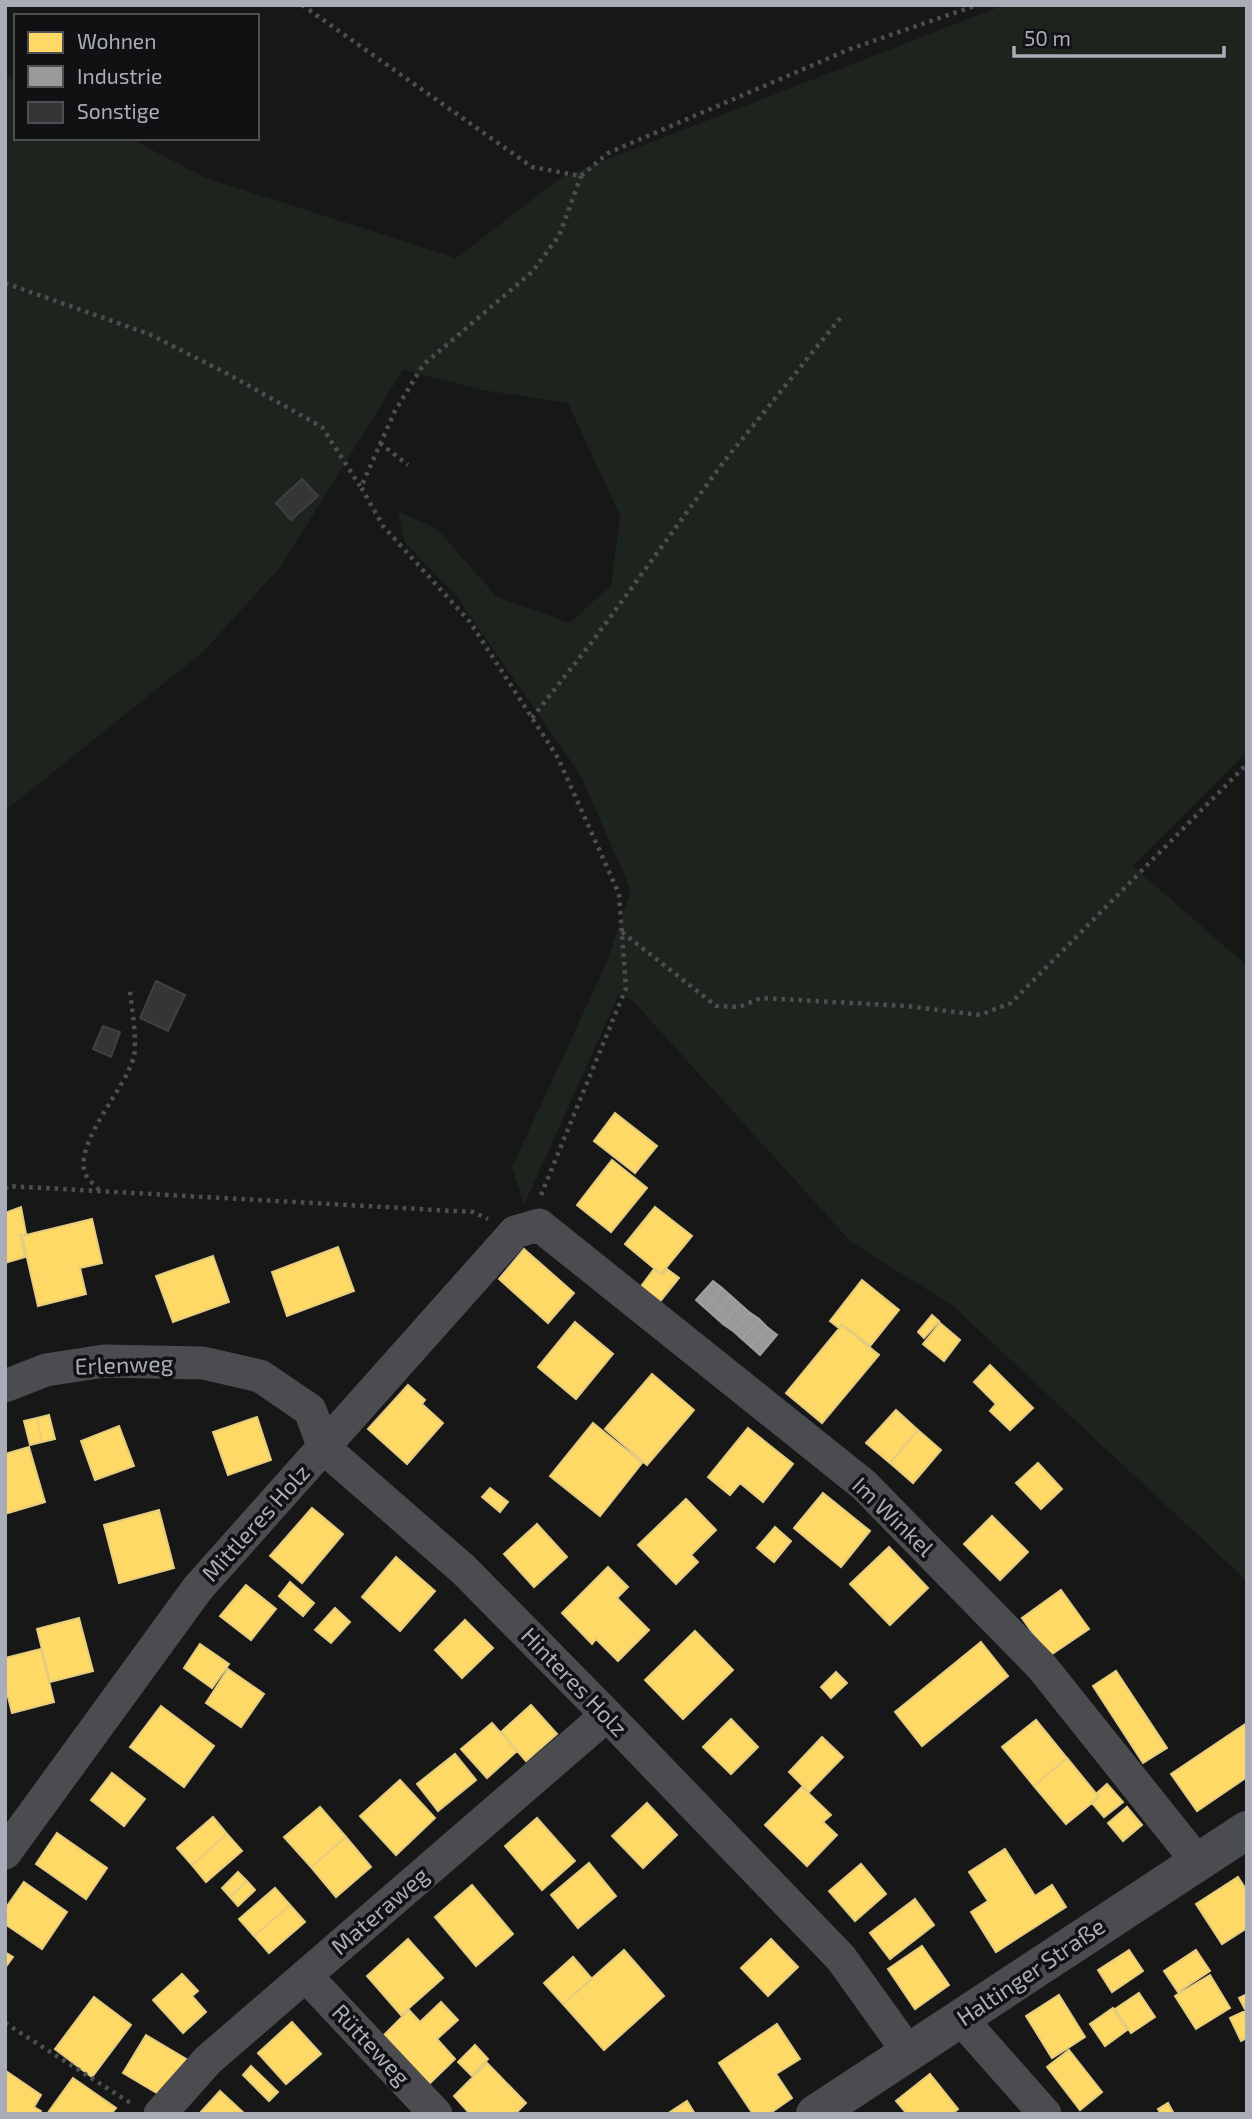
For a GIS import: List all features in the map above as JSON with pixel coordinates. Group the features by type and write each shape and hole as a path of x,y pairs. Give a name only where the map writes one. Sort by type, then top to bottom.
{"street":[{"name":"Mittleres Holz","path":"5,1853 198,1588 527,1228"},
{"name":"Im Winkel","path":"527,1228 864,1485 1042,1667 1197,1861"},
{"name":"Erlenweg","path":"5,1386 46,1370 104,1361 203,1363"},
{"name":"Hinteres Holz","path":"203,1363 260,1376 310,1410 324,1448 464,1570 607,1715 841,1958 909,2053"},
{"name":"Materaweg","path":"149,2110 607,1715"},
{"name":"Haltinger Straße","path":"815,2114 1247,1830"},
{"name":"Rütteweg","path":"306,1976 436,2114"},
{"path":"961,2019 1045,2114"}],"path":[{"path":"302,5 532,167 581,176"},
{"path":"360,487 395,411 423,365 532,272 559,236 581,176 608,153 850,49 977,5"},
{"path":"5,283 149,334 228,374 322,427 383,526 470,622 558,758 619,894 626,988 527,1228 473,1212 8,1186 5,1189"},
{"path":"532,718 595,638 722,464 841,317"},
{"path":"380,443 408,465"},
{"path":"622,931 716,1006 739,1007 761,998 906,1006 980,1015 1011,1003 1247,764"},
{"path":"99,1191 85,1173 85,1154 102,1114 127,1077 135,1054 131,991"},
{"path":"5,2023 149,2110"}],"shaded area":[{"path":"1004,5 1247,5 1247,752 1133,866 1247,966 1247,1581 953,1306 851,1242 634,1002 620,992 524,1205 512,1167 606,964 631,890 580,774 454,593 405,543 398,511 437,529 497,597 570,623 611,585 620,516 568,403 482,390 403,370 281,566 204,651 5,811 5,74 14,79 14,140 133,140 206,178 456,258 562,177"}],"building: Wohnen":[{"path":"615,1113 657,1146 635,1173 594,1141"},
{"path":"612,1160 647,1188 611,1232 577,1205"},
{"path":"21,1207 26,1234 20,1235 25,1257 5,1263 5,1213"},
{"path":"655,1207 692,1236 661,1274 625,1244"},
{"path":"92,1219 102,1263 80,1268 86,1294 38,1306 22,1236"},
{"path":"338,1247 354,1291 287,1316 272,1272"},
{"path":"524,1249 574,1293 548,1323 499,1279"},
{"path":"213,1256 229,1302 173,1322 156,1276"},
{"path":"654,1269 662,1275 667,1269 679,1278 658,1304 639,1289"},
{"path":"862,1280 899,1310 870,1346 842,1324 839,1328 830,1321"},
{"path":"932,1315 939,1321 924,1338 918,1332"},
{"path":"575,1322 613,1354 576,1399 538,1367"},
{"path":"940,1323 960,1340 944,1361 923,1344"},
{"path":"842,1325 879,1355 822,1423 786,1393"},
{"path":"990,1365 1033,1408 1010,1430 990,1411 996,1404 974,1382"},
{"path":"652,1374 694,1410 647,1465 605,1429"},
{"path":"408,1385 425,1400 422,1404 443,1423 407,1464 368,1429"},
{"path":"896,1410 918,1430 890,1463 866,1443"},
{"path":"49,1415 55,1439 42,1442 37,1418"},
{"path":"257,1417 271,1460 228,1475 213,1432"},
{"path":"37,1418 42,1442 30,1445 24,1421"},
{"path":"593,1423 642,1463 600,1516 550,1476"},
{"path":"119,1426 134,1466 95,1480 81,1441"},
{"path":"748,1428 793,1464 763,1502 740,1483 730,1495 708,1477"},
{"path":"918,1430 941,1450 913,1483 890,1463"},
{"path":"29,1447 45,1502 5,1514 5,1454"},
{"path":"1038,1463 1062,1489 1041,1509 1016,1483"},
{"path":"490,1488 508,1502 500,1512 482,1497"},
{"path":"823,1493 870,1531 841,1567 794,1528"},
{"path":"686,1499 716,1530 691,1555 698,1562 676,1584 638,1545"},
{"path":"312,1508 343,1534 302,1583 270,1556"},
{"path":"159,1510 174,1568 119,1583 104,1525"},
{"path":"992,1516 1028,1552 1000,1580 964,1544"},
{"path":"537,1524 567,1557 534,1587 504,1554"},
{"path":"775,1527 791,1541 774,1562 757,1548"},
{"path":"889,1547 928,1588 890,1625 850,1584"},
{"path":"396,1557 435,1591 400,1631 362,1597"},
{"path":"608,1567 628,1587 617,1598 649,1630 618,1661 596,1639 592,1644 562,1613"},
{"path":"290,1582 314,1603 303,1616 279,1596"},
{"path":"246,1585 276,1609 251,1640 220,1616"},
{"path":"1061,1590 1089,1629 1049,1656 1022,1618"},
{"path":"335,1608 350,1622 331,1643 315,1630"},
{"path":"79,1618 93,1671 50,1682 37,1629"},
{"path":"465,1620 493,1648 462,1678 435,1650"},
{"path":"695,1631 733,1670 683,1719 645,1680"},
{"path":"981,1642 1008,1676 922,1746 895,1712"},
{"path":"200,1644 229,1664 212,1688 184,1668"},
{"path":"41,1649 54,1702 12,1713 5,1685 5,1658"},
{"path":"228,1669 264,1694 241,1727 206,1703"},
{"path":"1116,1671 1167,1748 1143,1763 1093,1686"},
{"path":"836,1672 847,1683 831,1698 821,1687"},
{"path":"531,1705 557,1734 526,1761 501,1732"},
{"path":"161,1706 214,1746 184,1787 130,1747"},
{"path":"731,1719 758,1747 731,1774 703,1747"},
{"path":"1036,1720 1067,1758 1034,1786 1002,1747"},
{"path":"492,1723 517,1751 487,1778 461,1749"},
{"path":"1247,1723 1247,1777 1197,1811 1171,1774"},
{"path":"822,1737 843,1757 809,1792 789,1772"},
{"path":"455,1754 476,1780 438,1811 417,1784"},
{"path":"1067,1758 1099,1797 1066,1824 1034,1786"},
{"path":"112,1773 145,1799 124,1826 91,1800"},
{"path":"400,1780 435,1818 396,1855 360,1816"},
{"path":"1107,1784 1123,1802 1104,1817 1092,1803 1099,1796 1097,1793"},
{"path":"802,1787 831,1815 823,1822 837,1835 807,1866 765,1825"},
{"path":"647,1803 677,1835 643,1868 612,1836"},
{"path":"320,1807 346,1837 311,1867 284,1837"},
{"path":"1127,1807 1142,1825 1123,1841 1108,1823"},
{"path":"213,1817 227,1834 192,1865 177,1848"},
{"path":"537,1818 575,1861 542,1890 505,1846"},
{"path":"57,1833 107,1868 86,1899 36,1864"},
{"path":"227,1834 242,1851 206,1882 192,1865"},
{"path":"346,1837 371,1867 336,1897 311,1867"},
{"path":"1005,1849 1035,1896 1052,1885 1066,1907 996,1952 971,1912 988,1901 969,1872"},
{"path":"589,1863 616,1896 578,1928 551,1895"},
{"path":"861,1864 886,1894 855,1921 829,1891"},
{"path":"238,1872 247,1881 230,1897 222,1888"},
{"path":"1238,1877 1247,1891 1247,1928 1222,1944 1196,1904"},
{"path":"247,1881 255,1890 238,1906 230,1897"},
{"path":"24,1882 67,1912 42,1949 5,1924 5,1909"},
{"path":"472,1885 513,1934 476,1966 435,1917"},
{"path":"275,1888 290,1905 254,1936 239,1919"},
{"path":"915,1899 934,1925 890,1959 870,1933"},
{"path":"290,1905 305,1922 269,1953 254,1936"},
{"path":"408,1939 443,1978 401,2015 367,1976"},
{"path":"771,1939 798,1967 768,1996 741,1968"},
{"path":"922,1946 949,1985 915,2009 888,1969"},
{"path":"624,1950 664,1996 604,2050 563,2004"},
{"path":"1129,1950 1143,1971 1112,1992 1098,1970"},
{"path":"1196,1950 1210,1971 1178,1992 1164,1971"},
{"path":"5,1952 13,1957 5,1968"},
{"path":"573,1957 592,1979 563,2004 544,1983"},
{"path":"182,1974 198,1991 192,1996 206,2012 183,2033 153,2000"},
{"path":"1210,1975 1230,2008 1196,2029 1175,1996"},
{"path":"1139,1993 1155,2017 1131,2033 1115,2009"},
{"path":"1247,1994 1247,2013 1239,1998"},
{"path":"1059,1995 1085,2037 1052,2058 1026,2016"},
{"path":"94,1997 131,2025 92,2077 55,2049"},
{"path":"441,2002 458,2020 437,2039 455,2059 429,2084 383,2036 409,2010 420,2022"},
{"path":"1113,2008 1127,2030 1105,2046 1090,2024"},
{"path":"1245,2011 1247,2038 1241,2041 1230,2018"},
{"path":"292,2022 321,2054 286,2084 258,2053"},
{"path":"777,2024 800,2059 776,2074 792,2098 769,2114 753,2114 719,2063"},
{"path":"146,2035 188,2060 165,2098 123,2073"},
{"path":"475,2045 488,2059 472,2076 458,2062"},
{"path":"1069,2050 1102,2092 1080,2110 1047,2067"},
{"path":"487,2063 526,2103 515,2114 470,2114 454,2096"},
{"path":"251,2066 278,2092 269,2101 243,2075"},
{"path":"6,2071 41,2095 34,2107 41,2111 39,2114 5,2114"},
{"path":"930,2074 958,2109 952,2114 907,2114 896,2101"},
{"path":"73,2078 116,2108 111,2114 47,2114"},
{"path":"220,2091 245,2114 199,2114"},
{"path":"687,2101 695,2114 667,2114"},
{"path":"1168,2103 1174,2114 1161,2114 1158,2109"}],"building: Industrie":[{"path":"713,1281 722,1288 705,1308 696,1300"},
{"path":"722,1288 731,1296 714,1316 705,1308"},
{"path":"731,1296 740,1304 723,1324 714,1316"},
{"path":"740,1304 749,1312 733,1331 723,1324"},
{"path":"749,1312 759,1319 742,1339 733,1331"},
{"path":"759,1319 767,1327 751,1347 742,1339"},
{"path":"767,1327 777,1335 760,1355 751,1347"}],"building: Sonstige":[{"path":"302,479 318,496 291,520 276,503"},
{"path":"156,981 185,995 168,1031 140,1018"},
{"path":"103,1026 120,1032 111,1057 93,1049"}]}
